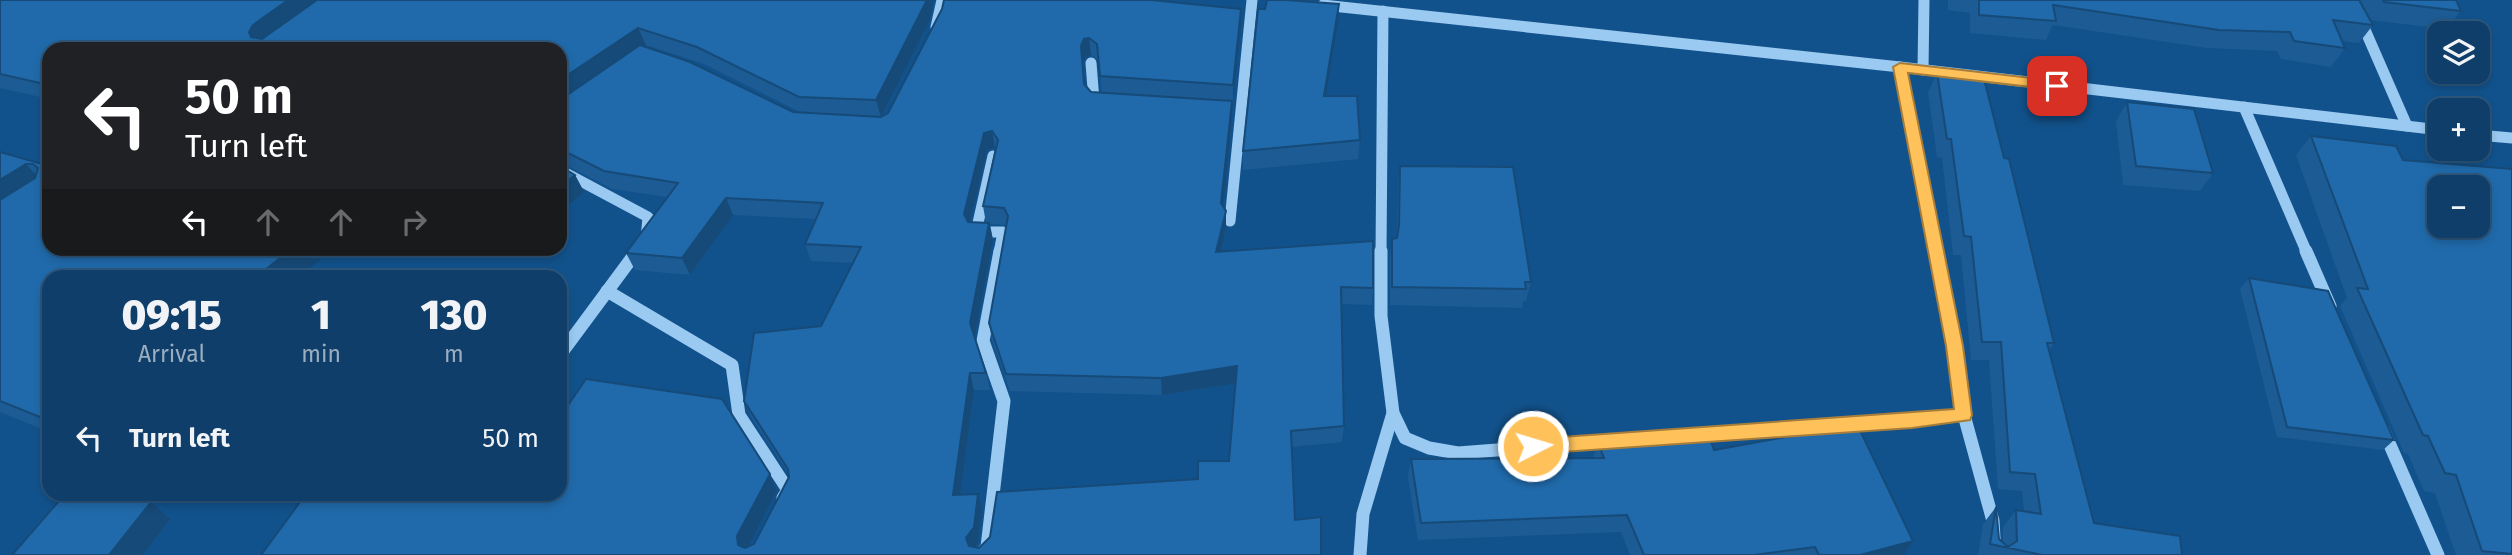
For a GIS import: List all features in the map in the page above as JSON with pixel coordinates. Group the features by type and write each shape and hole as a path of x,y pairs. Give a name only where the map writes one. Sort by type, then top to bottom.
{"street":[{"path":"933,34 942,0"},
{"path":"1230,221 1252,0"},
{"path":"1923,70 1924,0"},
{"path":"2352,0 2407,126"},
{"path":"1315,4 1900,67 2427,128"},
{"path":"1383,11 1381,316 1393,413 1405,438 1429,448 1458,453 1964,415"},
{"path":"1091,63 1094,101 1107,102"},
{"path":"1900,67 1955,346 1964,415 1993,521 1995,555"},
{"path":"2244,107 2338,325"},
{"path":"1227,110 1241,111"},
{"path":"2490,136 2512,138"},
{"path":"980,555 987,547 1004,401 983,341 1003,232 976,232 993,156"},
{"path":"567,174 648,217 646,239 567,345"},
{"path":"607,291 732,365 738,415 788,490 776,512"},
{"path":"1360,555 1363,514 1393,413"},
{"path":"2377,414 2438,555"}],"building":[{"path":"0,0 288,0 253,25 249,32 251,37 262,39 317,0 927,0 876,100 799,97 697,47 638,28 567,75 567,42 42,42 42,83 0,74"},
{"path":"944,0 1151,0 1241,9 1233,85 1100,76 1097,44 1089,38 1084,39 1081,46 1084,84 1091,92 1232,101 1221,203 1226,211 1216,252 1373,241 1373,288 1341,287 1344,426 1291,431 1295,520 1321,517 1321,555 261,555 301,501 567,501 567,407 586,379 722,399 770,474 737,536 738,545 745,548 754,544 789,477 788,469 744,401 754,333 821,326 861,247 805,244 823,203 726,198 682,258 626,253 678,183 604,171 567,152 567,95 640,45 690,62 793,112 881,117 888,113 942,9","holes":["992,131 998,140 983,206 1004,208 1008,216 989,323 1006,374 1161,378 1237,366 1229,461 1198,461 1198,479 997,492 990,537 979,548 969,546 966,538 974,527 978,494 953,495 970,373 986,373 970,323 989,223 968,222 964,214 984,133"]},
{"path":"1267,0 1339,4 1324,96 1357,96 1360,140 1243,151 1258,9 1265,9"},
{"path":"1979,0 2359,0 2373,25 2333,20 2345,48 2294,41 2290,32 2219,30 2053,5 2056,21 1979,15"},
{"path":"2383,0 2456,0 2461,11 2384,2"},
{"path":"1937,73 1983,75 2004,158 2009,159 2054,343 2047,343 2094,523 2180,536 2182,555 2042,555 1990,544 1996,507 1999,539 2008,547 2017,541 2016,510 2041,514 2035,474 2010,472 2001,342 1982,342 1971,237 1964,236 1951,139 1947,139"},
{"path":"2127,102 2194,109 2213,173 2136,166"},
{"path":"2311,136 2396,146 2403,160 2512,169 2512,554 2482,551 2456,475 2445,473 2428,436 2423,435 2357,288 2368,289"},
{"path":"0,152 42,164 42,256 283,256 265,270 42,270 40,417 0,401 0,200 35,178 38,168 33,164 26,164 0,180"},
{"path":"1400,166 1513,167 1531,282 1525,282 1526,289 1392,287 1392,239 1397,238 1399,226"},
{"path":"567,170 575,175 567,181"},
{"path":"2249,278 2328,291 2394,440 2287,427"},
{"path":"1857,424 1913,541 1860,555 1819,555 1815,547 1754,555 1644,555 1627,515 1421,523 1411,459 1604,458 1598,443 1707,430 1714,450"},
{"path":"59,501 151,502 109,555 12,555"}],"route":[{"path":"1533,446 1912,421 1964,415 1955,346 1900,67 2057,86"}]}
